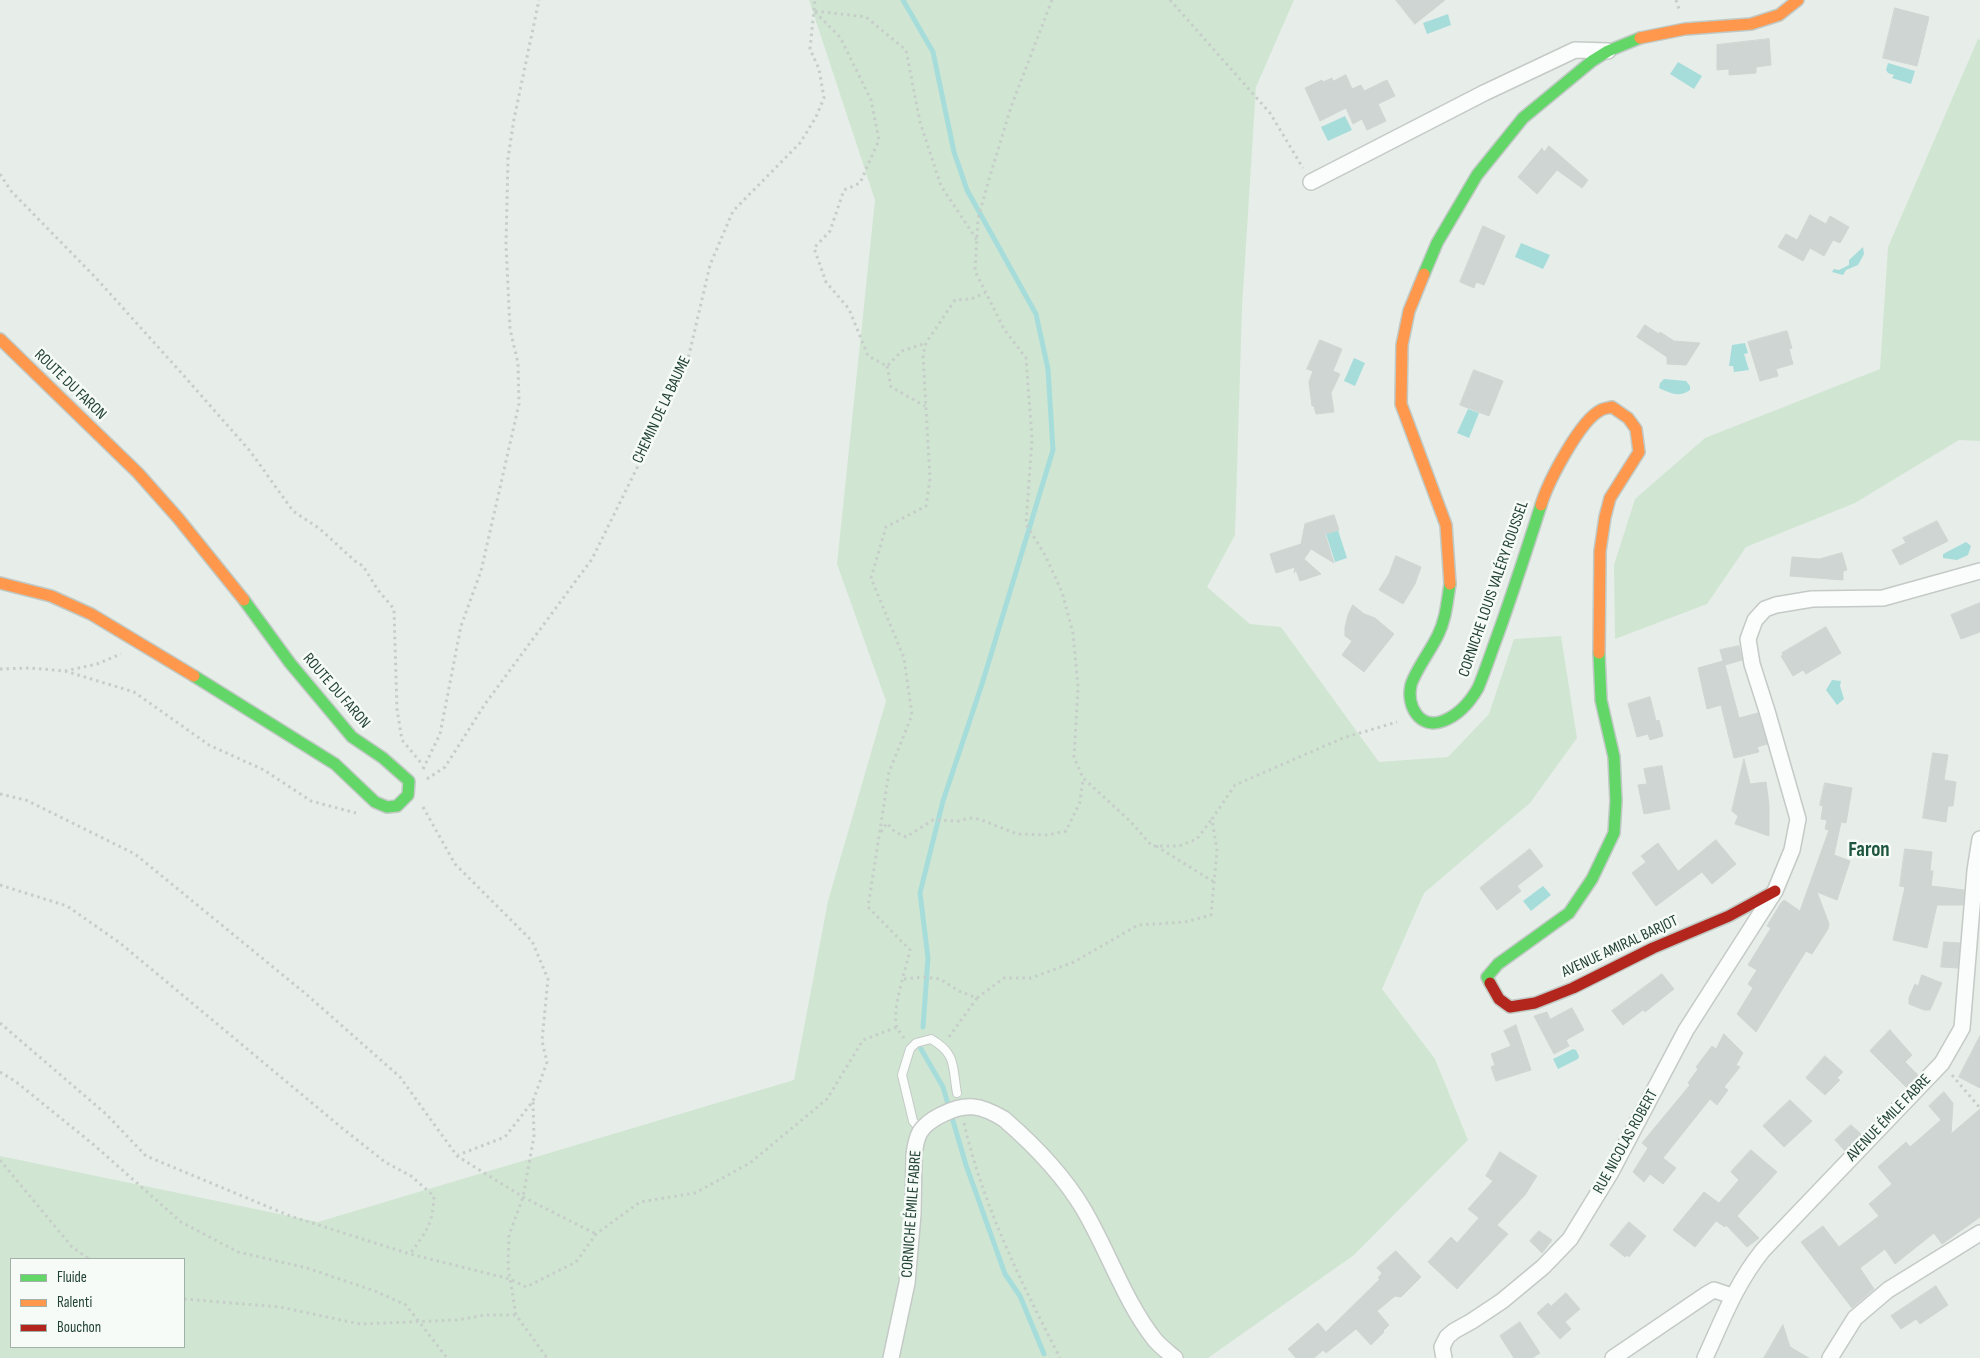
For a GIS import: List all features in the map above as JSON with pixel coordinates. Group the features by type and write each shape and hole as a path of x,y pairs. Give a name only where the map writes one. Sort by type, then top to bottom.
{"street":[{"path":"1416,714 1410,706 1411,685 1438,635 1448,604 1451,580 1446,525 1401,404 1402,345 1409,311 1437,243 1477,175 1508,139 1523,118 1565,82 1608,51 1634,39 1685,29 1751,24 1779,15 1798,0"},
{"path":"1311,182 1484,93 1576,50 1608,51"},
{"name":"ROUTE DU FARON","path":"0,339 138,472 254,613 290,664 352,737 383,758 409,787"},
{"name":"CORNICHE LOUIS VALÉRY ROUSSEL","path":"1416,714 1427,722 1441,722 1452,717 1468,704 1478,687 1501,627 1542,501 1572,441 1587,422 1600,410 1612,407 1619,411 1628,418 1636,429 1639,452 1610,498 1600,551 1598,630 1601,700 1614,758 1616,801 1614,833 1592,879 1569,913 1498,964 1487,977"},
{"name":"RUE NICOLAS ROBERT","path":"1444,1358 1442,1348 1447,1337 1502,1301 1543,1267 1570,1239 1611,1172 1686,1030 1775,890 1792,850 1798,819 1752,664 1748,640 1754,620 1765,609 1776,605 1812,599 1883,598 1980,572"},
{"path":"0,583 51,596 91,614 145,645 335,764 375,802 387,807 397,806 409,787"},
{"name":"AVENUE ÉMILE FABRE","path":"1705,1358 1732,1296 1747,1270 1763,1250 1942,1062 1962,1028 1974,871 1980,839"},
{"name":"AVENUE AMIRAL BARJOT","path":"1487,977 1498,999 1510,1007 1535,1003 1573,988 1653,948 1729,916 1775,890"},
{"name":"CORNICHE ÉMILE FABRE","path":"891,1358 907,1283 913,1214 914,1155 921,1131 934,1119 963,1106 971,1106 991,1111 1004,1119 1026,1137 1063,1180 1083,1208 1137,1315 1156,1342 1175,1358"},
{"path":"1830,1358 1855,1318 1888,1290 1980,1234"},
{"path":"1613,1358 1706,1294 1714,1290 1732,1296"}],"lane":[{"path":"921,1131 913,1121 902,1075 910,1049 916,1043 930,1039 948,1051 953,1064 957,1093"}],"path":[{"path":"457,1156 505,1137 533,1101 547,1062 542,1041 548,979 532,941 455,864 419,799 409,787 424,767 440,734 462,626 481,570 518,404 518,363 510,329 506,244 508,158 514,119 539,0"},
{"name":"CHEMIN DE LA BAUME","path":"409,787 428,779 445,767 485,704 592,559 679,383 689,354 710,265 733,211 800,143 816,117 824,98 818,70 810,49 815,0"},
{"path":"1052,0 1011,107 978,218 975,271 1004,329 1026,358 1032,439 1026,524 1045,555 1062,592 1073,633 1078,687 1074,757 1083,778 1130,821 1152,846 1179,846 1197,839 1235,785 1343,738 1401,721 1416,714"},
{"path":"1170,0 1270,113 1311,182"},
{"path":"814,11 866,16 906,50 920,122 941,186 977,240"},
{"path":"814,11 840,37 850,56 872,100 880,140 860,183 844,190 830,231 814,248 826,282 849,309 868,356 888,366"},
{"path":"0,174 11,191 96,278 244,443 293,511 320,529 363,566 378,590 394,609 397,709 402,740 424,767"},
{"path":"910,1049 897,1027 897,996 904,980 910,950 868,907 890,772 912,715 904,658 872,578 886,527 926,506 930,479 923,355 926,343 955,300 971,299 986,292"},
{"path":"888,366 902,352 926,343"},
{"path":"888,366 892,387 926,407"},
{"path":"65,672 97,664 145,645"},
{"path":"0,669 30,668 65,672 134,692 209,745 264,770 311,801 360,813"},
{"path":"880,834 887,823 895,832 906,836 933,820 959,821 969,818 979,819 1017,834 1048,835 1066,831 1080,802 1083,778"},
{"path":"0,794 26,800 135,854 306,994 400,1077 457,1156 522,1197 596,1234"},
{"path":"942,1046 977,998 1004,978 1031,978 1074,962 1138,925 1185,922 1211,915 1217,851 1212,819"},
{"path":"1156,846 1214,882"},
{"path":"0,885 67,906 120,943 342,1128 385,1162 411,1176 427,1189 434,1196 434,1211 428,1231 410,1254"},
{"path":"904,980 924,977 940,978 959,991 977,998"},
{"path":"0,1023 106,1114 146,1156 290,1216 410,1254 510,1279 526,1287 576,1262 596,1234 640,1202 695,1193 750,1164 827,1099 864,1040 897,1027"},
{"path":"0,1072 15,1081 94,1145 181,1222 238,1252 307,1268 375,1291 406,1305 447,1358"},
{"path":"1950,1072 1980,1108"},
{"path":"533,1101 534,1136 522,1197 509,1235 508,1266 516,1315 547,1358"},
{"path":"963,1118 986,1201 1025,1291 1060,1358"},
{"path":"0,1160 72,1247 88,1258"},
{"path":"185,1299 280,1307 360,1324 457,1320 485,1316 516,1315"}],"green space":[{"path":"809,0 1294,0 1256,87 1242,308 1235,535 1207,587 1250,624 1281,627 1379,762 1448,757 1489,714 1514,639 1561,636 1577,738 1530,803 1424,893 1382,989 1435,1059 1468,1140 1354,1255 1208,1358 0,1358 0,1156 318,1222 794,1080 828,901 886,701 837,564 875,200"},
{"path":"1978,39 1980,40 1980,441 1959,440 1855,503 1746,547 1707,604 1615,639 1614,565 1635,499 1705,438 1880,369 1888,247"}],"water":[{"path":"1448,14 1451,25 1427,34 1423,23"},
{"path":"1678,62 1702,76 1694,89 1670,74"},
{"path":"1888,63 1915,71 1911,84 1892,78 1894,75 1886,70"},
{"path":"1345,116 1352,130 1328,141 1321,127"},
{"path":"1521,243 1550,255 1543,269 1515,257"},
{"path":"1863,247 1864,254 1858,265 1846,270 1843,275 1832,272 1834,269 1839,270 1849,265 1849,260"},
{"path":"1745,343 1748,353 1744,354 1749,370 1734,372 1733,366 1729,366 1732,345"},
{"path":"1354,358 1365,363 1355,386 1344,381"},
{"path":"1664,379 1686,381 1690,386 1690,390 1682,394 1667,392 1659,388 1660,383"},
{"path":"1468,409 1479,413 1469,438 1457,433"},
{"path":"1338,530 1347,558 1335,562 1326,534"},
{"path":"1966,542 1971,546 1968,555 1957,560 1943,558 1943,554"},
{"path":"1832,680 1841,681 1840,686 1844,699 1837,705 1826,690"},
{"path":"1543,886 1551,895 1531,911 1523,901"},
{"path":"1573,1049 1576,1050 1579,1056 1578,1059 1558,1069 1553,1059"}],"building":[{"path":"1396,0 1445,0 1415,24"},
{"path":"1895,8 1929,17 1917,66 1883,58"},
{"path":"1769,39 1771,65 1756,67 1756,73 1729,75 1729,69 1717,70 1717,45"},
{"path":"1346,75 1352,89 1361,85 1364,91 1387,80 1395,96 1378,104 1386,121 1367,130 1362,119 1353,124 1346,108 1320,121 1305,88 1322,80 1323,82 1332,78 1333,81"},
{"path":"1549,146 1588,180 1582,188 1557,170 1537,194 1518,177 1542,148 1544,152"},
{"path":"1810,215 1826,224 1830,216 1849,227 1840,243 1833,240 1824,256 1810,248 1803,261 1778,247 1786,234 1797,240"},
{"path":"1483,226 1505,236 1484,285 1476,282 1474,288 1460,282"},
{"path":"1645,325 1674,341 1700,343 1686,365 1667,364 1667,357 1637,337"},
{"path":"1787,331 1792,348 1789,349 1793,364 1776,369 1778,376 1760,381 1748,342"},
{"path":"1320,340 1342,349 1333,371 1340,374 1331,393 1334,412 1316,414 1314,406 1312,406 1309,382 1313,371 1307,369"},
{"path":"1474,370 1503,381 1489,416 1460,405"},
{"path":"1334,515 1339,530 1325,534 1334,563 1311,549 1304,559 1321,574 1300,581 1296,570 1294,573 1295,567 1276,573 1270,554 1301,544 1305,524"},
{"path":"1937,521 1948,541 1900,565 1892,550 1906,543 1903,538"},
{"path":"1842,553 1847,570 1843,571 1843,580 1790,576 1792,557 1819,559"},
{"path":"1396,556 1421,567 1415,584 1403,604 1379,590 1389,574"},
{"path":"1980,603 1980,632 1961,639 1951,615"},
{"path":"1353,605 1364,614 1375,618 1394,634 1364,672 1342,655 1352,641 1345,636 1345,627"},
{"path":"1826,627 1841,653 1806,674 1803,670 1793,676 1781,656 1783,655 1782,653"},
{"path":"1739,646 1742,660 1725,665 1739,718 1758,713 1767,744 1757,747 1759,752 1734,758 1721,705 1707,709 1698,668 1723,661 1720,650"},
{"path":"1650,697 1656,721 1659,720 1663,736 1650,740 1648,734 1637,737 1628,704"},
{"path":"1933,753 1948,755 1944,780 1956,782 1953,806 1948,806 1946,822 1923,818"},
{"path":"1744,759 1750,784 1766,782 1769,805 1769,836 1735,824 1738,816 1732,811"},
{"path":"1662,766 1670,809 1644,814 1638,785 1647,784 1644,769"},
{"path":"1825,783 1852,788 1846,823 1841,822 1834,855 1850,861 1837,900 1817,892 1829,924 1828,929 1812,954 1806,951 1756,1032 1737,1014 1753,988 1748,984 1757,970 1748,965 1771,928 1767,926 1781,903 1784,900 1800,911 1829,830 1825,829 1827,820 1821,819 1823,806 1820,805"},
{"path":"1716,840 1736,864 1712,884 1702,872 1656,906 1632,873 1646,862 1641,856 1658,843 1678,871"},
{"path":"1530,849 1543,866 1517,886 1521,891 1497,910 1480,888"},
{"path":"1905,849 1932,852 1930,871 1933,871 1931,886 1964,890 1963,905 1937,905 1927,948 1893,940 1905,887 1900,886"},
{"path":"1944,942 1960,943 1958,968 1941,967"},
{"path":"1662,974 1674,989 1645,1012 1643,1010 1623,1025 1612,1011"},
{"path":"1922,975 1942,983 1930,1010 1924,1010 1909,1004 1909,998 1915,984 1918,986"},
{"path":"1572,1008 1584,1030 1566,1040 1569,1046 1554,1054 1534,1016 1547,1012 1550,1019"},
{"path":"1516,1025 1531,1070 1496,1081 1491,1067 1495,1065 1491,1054 1511,1046 1504,1031"},
{"path":"1890,1030 1912,1055 1905,1062 1918,1075 1906,1087 1870,1051"},
{"path":"1724,1034 1743,1053 1736,1065 1740,1067 1724,1087 1728,1090 1717,1105 1710,1099 1663,1158 1676,1168 1663,1184 1650,1174 1644,1182 1633,1172 1648,1148 1642,1143 1690,1085 1688,1083 1698,1069 1696,1067 1712,1046 1716,1049"},
{"path":"1980,1036 1980,1088 1959,1077"},
{"path":"1825,1056 1843,1072 1837,1078 1840,1080 1825,1095 1806,1078"},
{"path":"1944,1092 1953,1103 1951,1134 1980,1109 1980,1217 1942,1244 1934,1233 1895,1264 1885,1249 1860,1268 1874,1289 1852,1308 1801,1242 1823,1226 1839,1247 1879,1216 1869,1204 1892,1184 1878,1167 1906,1142 1910,1147 1941,1120 1929,1106"},
{"path":"1790,1100 1812,1121 1784,1147 1763,1126"},
{"path":"1851,1125 1861,1134 1845,1151 1835,1140"},
{"path":"1751,1150 1777,1172 1737,1216 1759,1238 1747,1247 1726,1225 1725,1227 1716,1221 1695,1247 1673,1230 1704,1192 1719,1203 1739,1180 1731,1172"},
{"path":"1500,1152 1537,1176 1525,1195 1497,1225 1508,1234 1457,1289 1428,1262 1451,1237 1457,1243 1479,1218 1468,1209 1493,1181 1486,1176"},
{"path":"1629,1222 1646,1236 1629,1257 1627,1255 1625,1257 1610,1245"},
{"path":"1539,1231 1552,1240 1542,1253 1530,1241"},
{"path":"1396,1251 1421,1277 1401,1297 1395,1296 1377,1311 1389,1325 1384,1332 1371,1345 1356,1329 1326,1353 1323,1350 1314,1358 1296,1358 1288,1349 1318,1323 1326,1332 1380,1279 1378,1278 1382,1273 1377,1268"},
{"path":"1936,1286 1948,1305 1920,1324 1916,1319 1901,1329 1891,1316"},
{"path":"1566,1293 1580,1309 1565,1322 1571,1329 1560,1339 1537,1313 1548,1303 1551,1306"},
{"path":"1520,1322 1540,1353 1532,1358 1514,1358 1500,1336"},
{"path":"1783,1325 1790,1347 1809,1358 1764,1358"}],"waterway":[{"path":"903,0 933,52 954,152 967,190 1036,314 1048,369 1053,450 982,684 943,801 920,893 928,958 923,1027"},
{"path":"921,1049 943,1087 966,1165 1005,1274 1020,1296 1044,1354"}],"traffic: fast":[{"path":"1424,274 1437,243 1477,175 1523,118 1592,61 1608,51 1640,38"},
{"path":"1450,584 1441,629 1416,673 1410,693 1416,714 1421,719 1435,723 1443,721 1459,712 1478,688 1541,505"},
{"path":"194,676 335,764 375,802 387,807 397,806 408,795 409,781 383,758 352,737 290,663 244,600"},
{"path":"1490,983 1487,977 1498,964 1569,913 1592,879 1614,833 1616,801 1614,757 1601,700 1599,653"}],"traffic: slow":[{"path":"1640,38 1685,29 1751,24 1779,15 1798,0"},
{"path":"1424,274 1409,311 1402,345 1401,404 1446,525 1450,584"},
{"path":"0,339 138,473 178,518 244,600"},
{"path":"1541,505 1550,482 1566,453 1575,438 1593,416 1602,409 1612,407 1628,418 1636,429 1639,452 1610,498 1605,517 1600,551 1599,653"},
{"path":"0,583 51,596 91,614 194,676"}],"traffic: jam":[{"path":"1490,983 1499,999 1510,1007 1535,1003 1573,988 1653,948 1729,916 1775,891"}],"district":[{"name":"Faron","path":"1869,851"}]}
